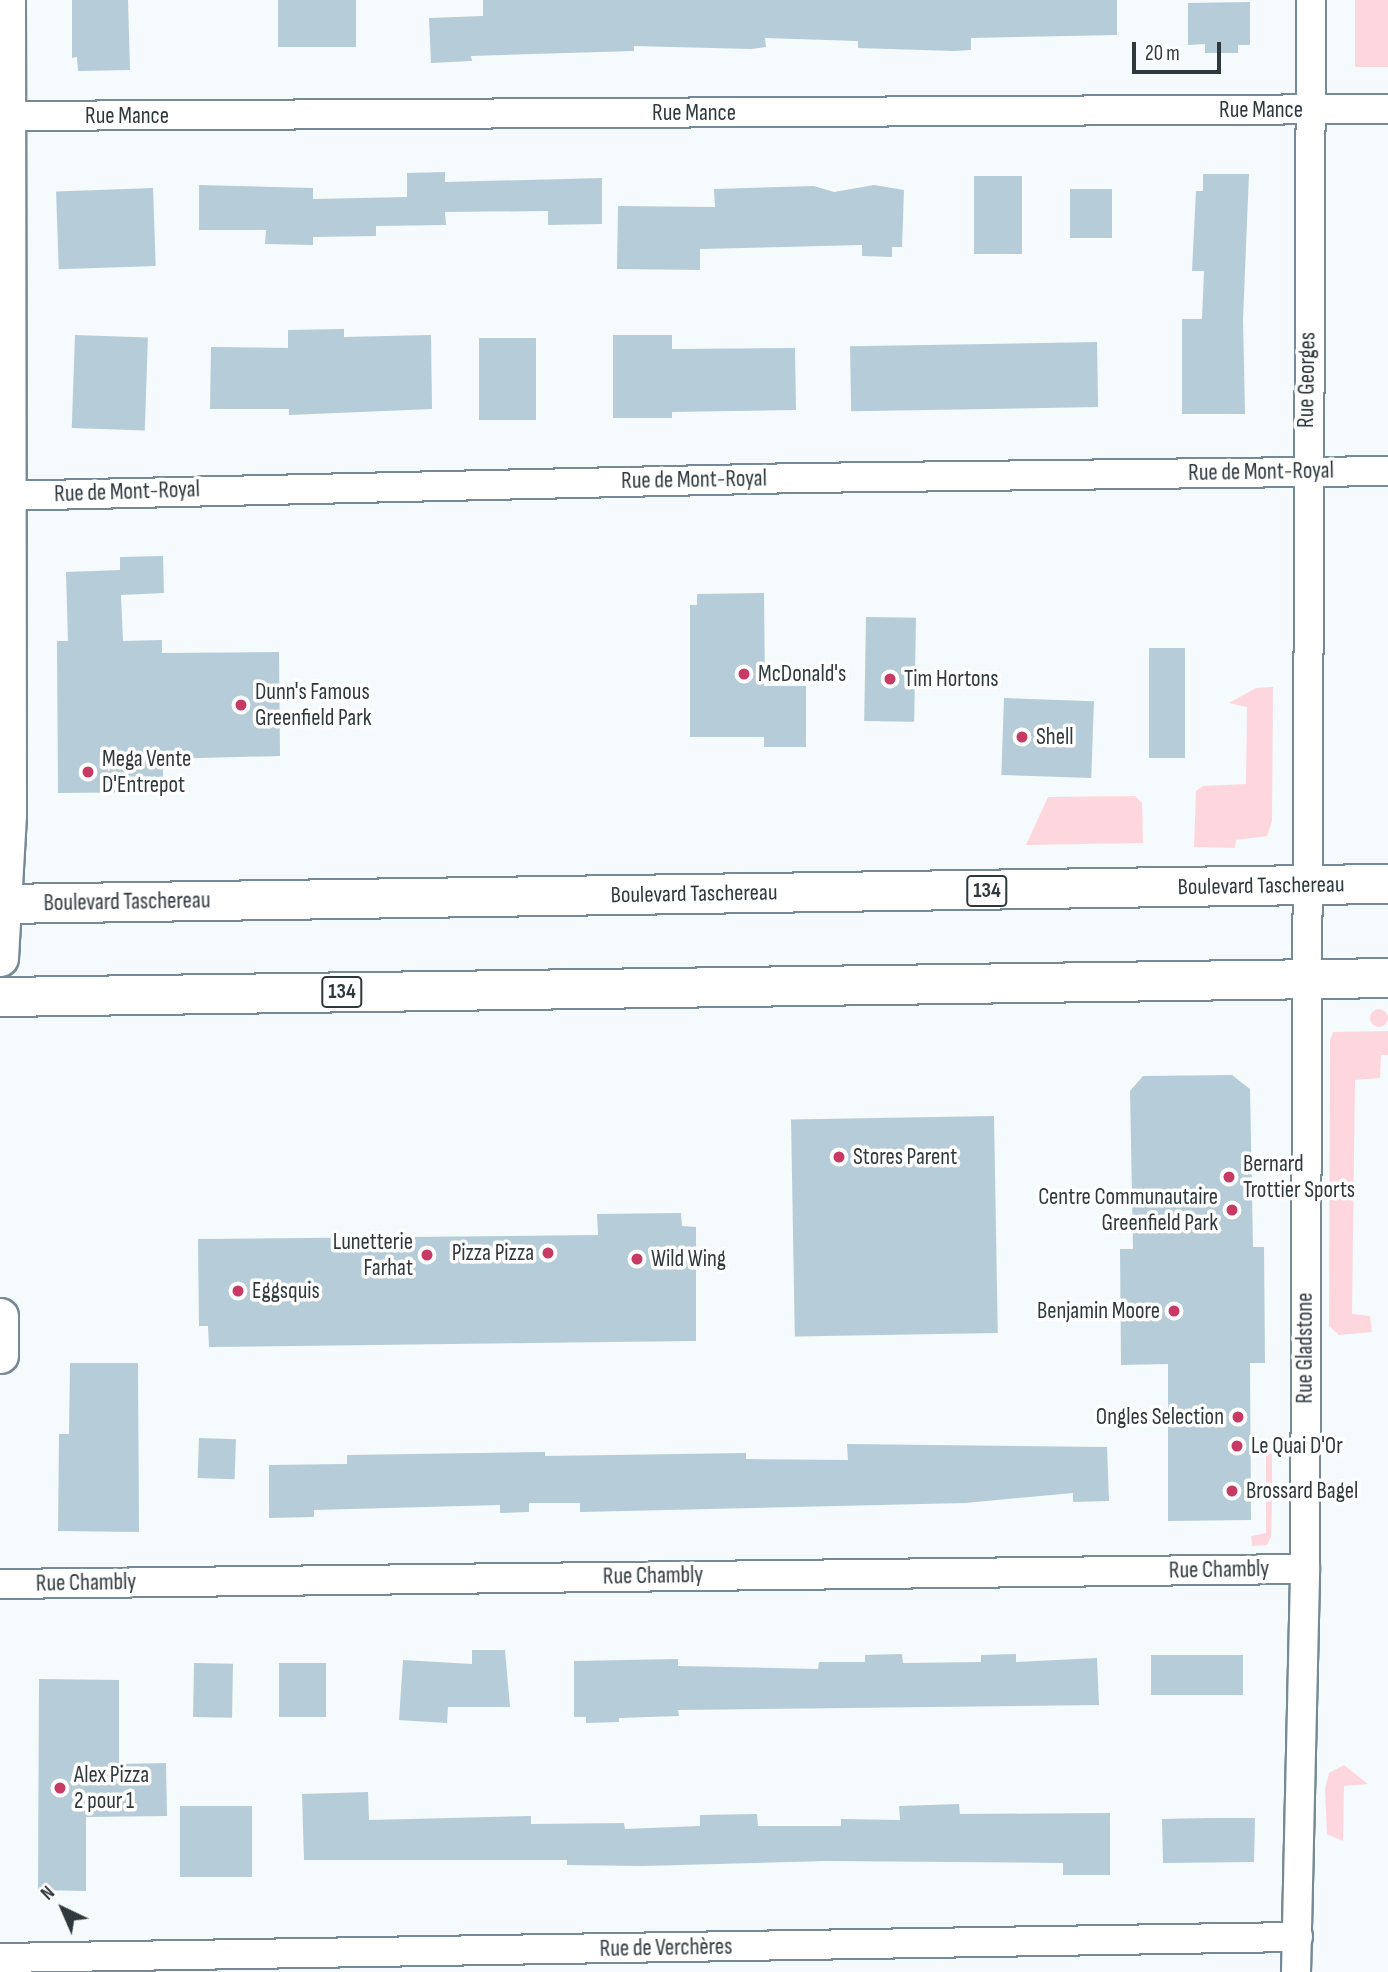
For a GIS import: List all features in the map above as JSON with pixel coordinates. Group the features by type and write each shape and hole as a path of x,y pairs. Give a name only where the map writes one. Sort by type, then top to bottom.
{"main road":[{"name":"Boulevard Taschereau","path":"2,904 1388,884"},
{"name":"134","path":"0,997 1388,978"}],"street":[{"path":"0,958 3,116 7,0"},
{"name":"Rue Georges","path":"1306,886 1306,470 1311,0"},
{"name":"Rue Mance","path":"3,116 1388,108"},
{"name":"Rue de Mont-Royal","path":"3,496 1306,470 1388,471"},
{"name":"Rue Gladstone","path":"1298,1937 1305,1569 1306,886"},
{"path":"0,1316 0,1355"},
{"name":"Rue Chambly","path":"0,1584 1305,1569"},
{"path":"1297,1972 1298,1937"},
{"name":"Rue de Verchères","path":"0,1958 1298,1937"}],"shaded area":[{"path":"1355,0 1388,0 1388,67 1355,67"},
{"path":"1273,687 1272,821 1267,836 1236,840 1235,848 1194,847 1196,791 1203,786 1246,784 1247,707 1229,703 1256,688"},
{"path":"1135,796 1142,803 1143,843 1026,845 1048,797"},
{"path":"1379,1009 1385,1012 1388,1018 1385,1024 1379,1027 1373,1024 1370,1018 1373,1012"},
{"path":"1388,1031 1388,1055 1381,1055 1380,1078 1355,1080 1352,1314 1370,1316 1372,1332 1339,1335 1329,1326 1330,1041 1333,1032"},
{"path":"1266,1447 1272,1447 1272,1489 1266,1489"},
{"path":"1266,1498 1272,1499 1271,1537 1267,1545 1252,1546 1251,1536 1266,1533"},
{"path":"1344,1765 1368,1784 1344,1786 1343,1841 1327,1834 1325,1789 1329,1773"}],"building":[{"path":"72,0 128,0 130,70 78,71 77,57 72,58"},
{"path":"278,0 356,0 356,47 278,47"},
{"path":"483,0 1117,0 1117,35 971,38 971,50 954,51 858,48 858,41 765,38 766,47 751,49 634,46 634,51 471,56 472,61 431,63 429,18 483,16"},
{"path":"1250,2 1250,45 1238,45 1238,53 1205,53 1205,44 1188,45 1188,3"},
{"path":"445,172 445,182 602,178 602,224 548,225 548,211 445,212 446,225 376,226 376,236 313,237 313,245 265,244 266,230 199,230 199,185 313,188 313,199 407,197 407,173"},
{"path":"1203,174 1249,174 1243,319 1245,414 1182,414 1182,319 1202,319 1204,271 1192,271 1196,191 1203,191"},
{"path":"974,176 1022,176 1022,254 974,254"},
{"path":"874,185 904,190 902,247 892,247 892,257 862,256 862,245 700,249 700,270 617,269 618,206 715,207 714,189 814,186 834,192"},
{"path":"153,188 156,266 59,269 56,191"},
{"path":"1070,189 1112,189 1112,238 1070,238"},
{"path":"344,329 344,337 431,335 432,409 289,415 289,409 210,409 211,347 288,348 288,330"},
{"path":"75,335 148,338 145,430 72,428"},
{"path":"613,335 672,335 672,349 795,348 796,410 672,412 672,418 613,418"},
{"path":"479,338 536,338 536,420 479,420"},
{"path":"1097,342 1098,407 851,411 850,346"},
{"path":"163,556 164,593 121,595 123,641 162,640 162,653 279,652 280,756 163,759 163,792 58,793 57,641 68,641 66,572 120,570 120,557"},
{"path":"764,593 765,686 806,686 806,747 764,747 764,737 690,737 690,605 697,605 697,594"},
{"name":"Tim Hortons","path":"866,617 916,618 914,722 864,721"},
{"path":"1149,648 1185,648 1185,758 1149,758"},
{"path":"1004,698 1094,701 1091,778 1001,775"},
{"path":"1232,1075 1250,1089 1253,1247 1264,1247 1265,1363 1250,1363 1251,1520 1168,1521 1168,1364 1121,1365 1120,1249 1133,1249 1130,1091 1143,1076"},
{"path":"994,1116 998,1333 795,1337 791,1120"},
{"path":"681,1213 682,1226 696,1227 696,1341 209,1347 208,1326 199,1326 198,1239 598,1235 597,1214"},
{"path":"70,1363 138,1363 139,1532 58,1531 59,1434 69,1434"},
{"path":"199,1438 236,1439 235,1479 198,1478"},
{"path":"847,1444 1107,1447 1109,1501 1073,1502 1073,1493 965,1503 580,1512 580,1503 529,1503 529,1512 500,1513 500,1505 314,1510 314,1517 269,1518 269,1465 347,1464 347,1455 746,1453 746,1459 848,1460"},
{"path":"472,1650 505,1650 510,1707 448,1707 447,1723 399,1720 403,1660 472,1664"},
{"path":"902,1654 903,1663 981,1662 981,1655 1016,1654 1016,1662 1097,1658 1099,1705 678,1710 679,1716 619,1718 619,1722 586,1723 586,1717 574,1717 574,1661 678,1659 678,1666 818,1669 819,1662 865,1662 865,1655"},
{"path":"1151,1655 1243,1655 1243,1695 1151,1695"},
{"path":"194,1663 233,1664 232,1718 193,1717"},
{"path":"279,1663 326,1663 326,1717 279,1717"},
{"path":"39,1679 119,1680 119,1764 166,1763 167,1816 86,1817 86,1891 38,1890"},
{"path":"368,1792 369,1820 531,1816 531,1824 624,1823 625,1829 700,1826 700,1815 757,1814 758,1826 841,1826 841,1819 900,1820 899,1806 959,1804 960,1814 1110,1813 1110,1875 1063,1875 1063,1863 826,1861 642,1866 567,1865 567,1860 304,1860 302,1794"},
{"path":"180,1806 252,1806 252,1877 180,1877"},
{"path":"1255,1818 1254,1862 1163,1863 1162,1819"}],"place":[{"name":"McDonald's","path":"744,674"},
{"name":"Tim Hortons","path":"890,679"},
{"name":"Dunn's Famous Greenfield Park","path":"241,705"},
{"name":"Shell","path":"1022,737"},
{"name":"Mega Vente D'Entrepot","path":"88,772"},
{"name":"Stores Parent","path":"839,1157"},
{"name":"Bernard Trottier Sports","path":"1229,1177"},
{"name":"Centre Communautaire Greenfield Park","path":"1232,1210"},
{"name":"Pizza Pizza","path":"548,1253"},
{"name":"Lunetterie Farhat","path":"427,1255"},
{"name":"Wild Wing","path":"637,1259"},
{"name":"Eggsquis","path":"238,1291"},
{"name":"Benjamin Moore","path":"1174,1311"},
{"name":"Ongles Selection","path":"1238,1417"},
{"name":"Le Quai D'Or","path":"1237,1446"},
{"name":"Brossard Bagel","path":"1232,1491"},
{"name":"Alex Pizza 2 pour 1","path":"60,1788"}]}
